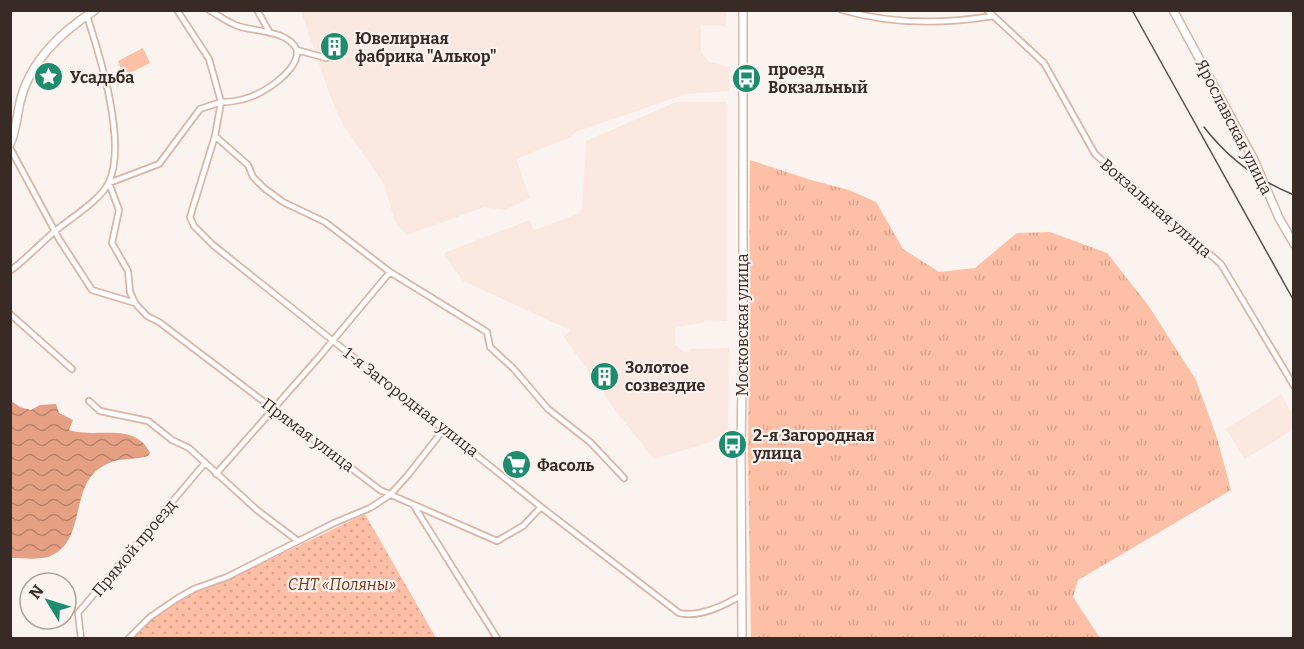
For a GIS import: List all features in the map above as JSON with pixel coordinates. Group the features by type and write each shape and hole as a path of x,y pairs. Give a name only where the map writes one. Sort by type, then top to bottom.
{"main road":[{"path":"10,146 20,101 29,75 50,47 95,10"},
{"name":"Московская улица","path":"742,639 743,10"},
{"name":"Ярославская улица","path":"1173,10 1254,160 1293,244"}],"street":[{"path":"177,10 209,59 220,102"},
{"path":"10,271 96,198 109,183 159,164 200,109 220,102 245,99 266,88 291,70 297,59 297,50 291,40 238,26 209,10"},
{"path":"257,10 270,33"},
{"path":"842,10 862,16 897,20 974,19 993,16"},
{"name":"Вокзальная улица","path":"987,10 1044,63 1095,154 1221,264 1293,386"},
{"path":"87,16 104,68 113,125 114,153 109,183 119,210 112,243 128,271 130,292 135,303"},
{"path":"297,50 326,58"},
{"name":"1-я Загородная улица","path":"220,102 215,136 190,217 194,226 213,245 541,507 679,613 708,611 742,595"},
{"path":"215,136 248,165 253,177 264,188 283,202 326,222 390,272 487,332 490,347 513,369 548,410 590,442 624,478"},
{"path":"10,146 55,232 92,290 135,303"},
{"path":"216,474 333,341 390,272"},
{"name":"Прямая улица","path":"135,303 147,316 159,322 390,495 497,541 522,526 541,507"},
{"path":"10,314 72,369"},
{"path":"89,401 100,411 148,422 172,440 189,448 257,510 298,541"},
{"path":"129,639 162,607 194,589 227,577 370,508 390,495 444,429"},
{"name":"Прямой проезд","path":"81,639 78,613 205,463"},
{"path":"413,505 497,639"}],"shaded area":[{"path":"301,11 726,11 726,26 701,25 701,52 709,62 730,67 729,91 686,94 575,132 571,137 516,159 530,198 505,210 484,207 407,235 395,222 384,184 343,125 330,96"},
{"path":"676,102 727,102 727,321 705,320 703,323 675,327 675,345 686,353 690,349 729,348 728,430 711,442 654,459 621,418 564,337 570,330 463,281 444,255 446,252 530,220 534,230 578,214 582,208 586,141"},
{"path":"1281,394 1293,415 1293,430 1245,459 1226,429"}],"green space":[{"path":"143,48 150,63 124,76 118,61"},
{"path":"750,160 849,190 876,202 903,249 939,272 975,268 1017,233 1050,232 1107,253 1148,305 1196,380 1217,438 1231,490 1078,580 1073,597 1100,638 751,638 748,461"},
{"name":"СНТ «Поляны»","path":"365,514 436,638 132,638 152,618 195,591 256,566"}],"water":[{"path":"10,400 20,407 31,410 40,405 56,404 59,413 73,420 69,430 125,434 143,443 150,453 141,458 113,461 90,477 68,540 60,550 48,557 11,558"}],"railway":[{"path":"1132,10 1294,301"},
{"path":"1204,127 1244,167 1268,183 1294,195"}],"place":[{"name":"Ювелирная фабрика \"Алькор\"","path":"334,47"},
{"name":"Усадьба","path":"49,77"},
{"name":"проезд Вокзальный","path":"747,78"},
{"name":"Золотое созвездие","path":"604,376"},
{"name":"2-я Загородная улица","path":"732,444"},
{"name":"Фасоль","path":"516,465"}]}
